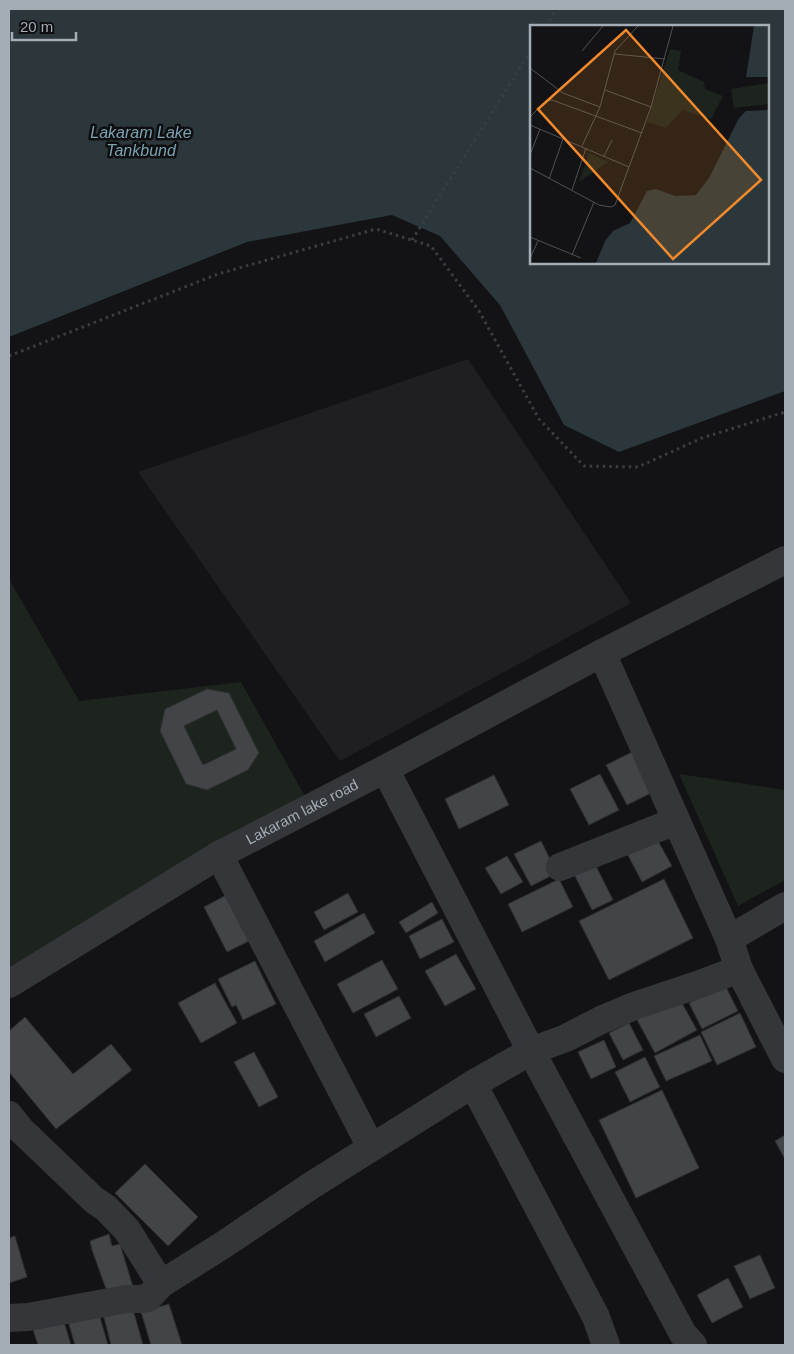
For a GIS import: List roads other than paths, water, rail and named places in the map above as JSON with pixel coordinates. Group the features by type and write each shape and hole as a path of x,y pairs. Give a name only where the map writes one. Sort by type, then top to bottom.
{"street":[{"name":"Lakaram lake road","path":"9,984 219,855 602,653 785,560"},
{"path":"602,653 729,939 739,969 785,1058"},
{"path":"385,769 532,1052 683,1334 693,1345"},
{"path":"560,867 676,821"},
{"path":"219,855 371,1147"},
{"path":"729,939 785,906"},
{"path":"9,1318 28,1317 126,1299 140,1300 148,1298 161,1284 371,1147 473,1084 532,1052 566,1038 601,1020 634,1006 739,969"},
{"path":"473,1084 596,1318 606,1345"},
{"path":"9,1115 20,1129 94,1200 106,1208 127,1230 161,1284"}],"water":[{"name":"Lakaram Lake Tankbund","path":"9,9 785,9 785,391 619,452 564,425 500,305 440,236 392,215 247,242 9,337"}]}
